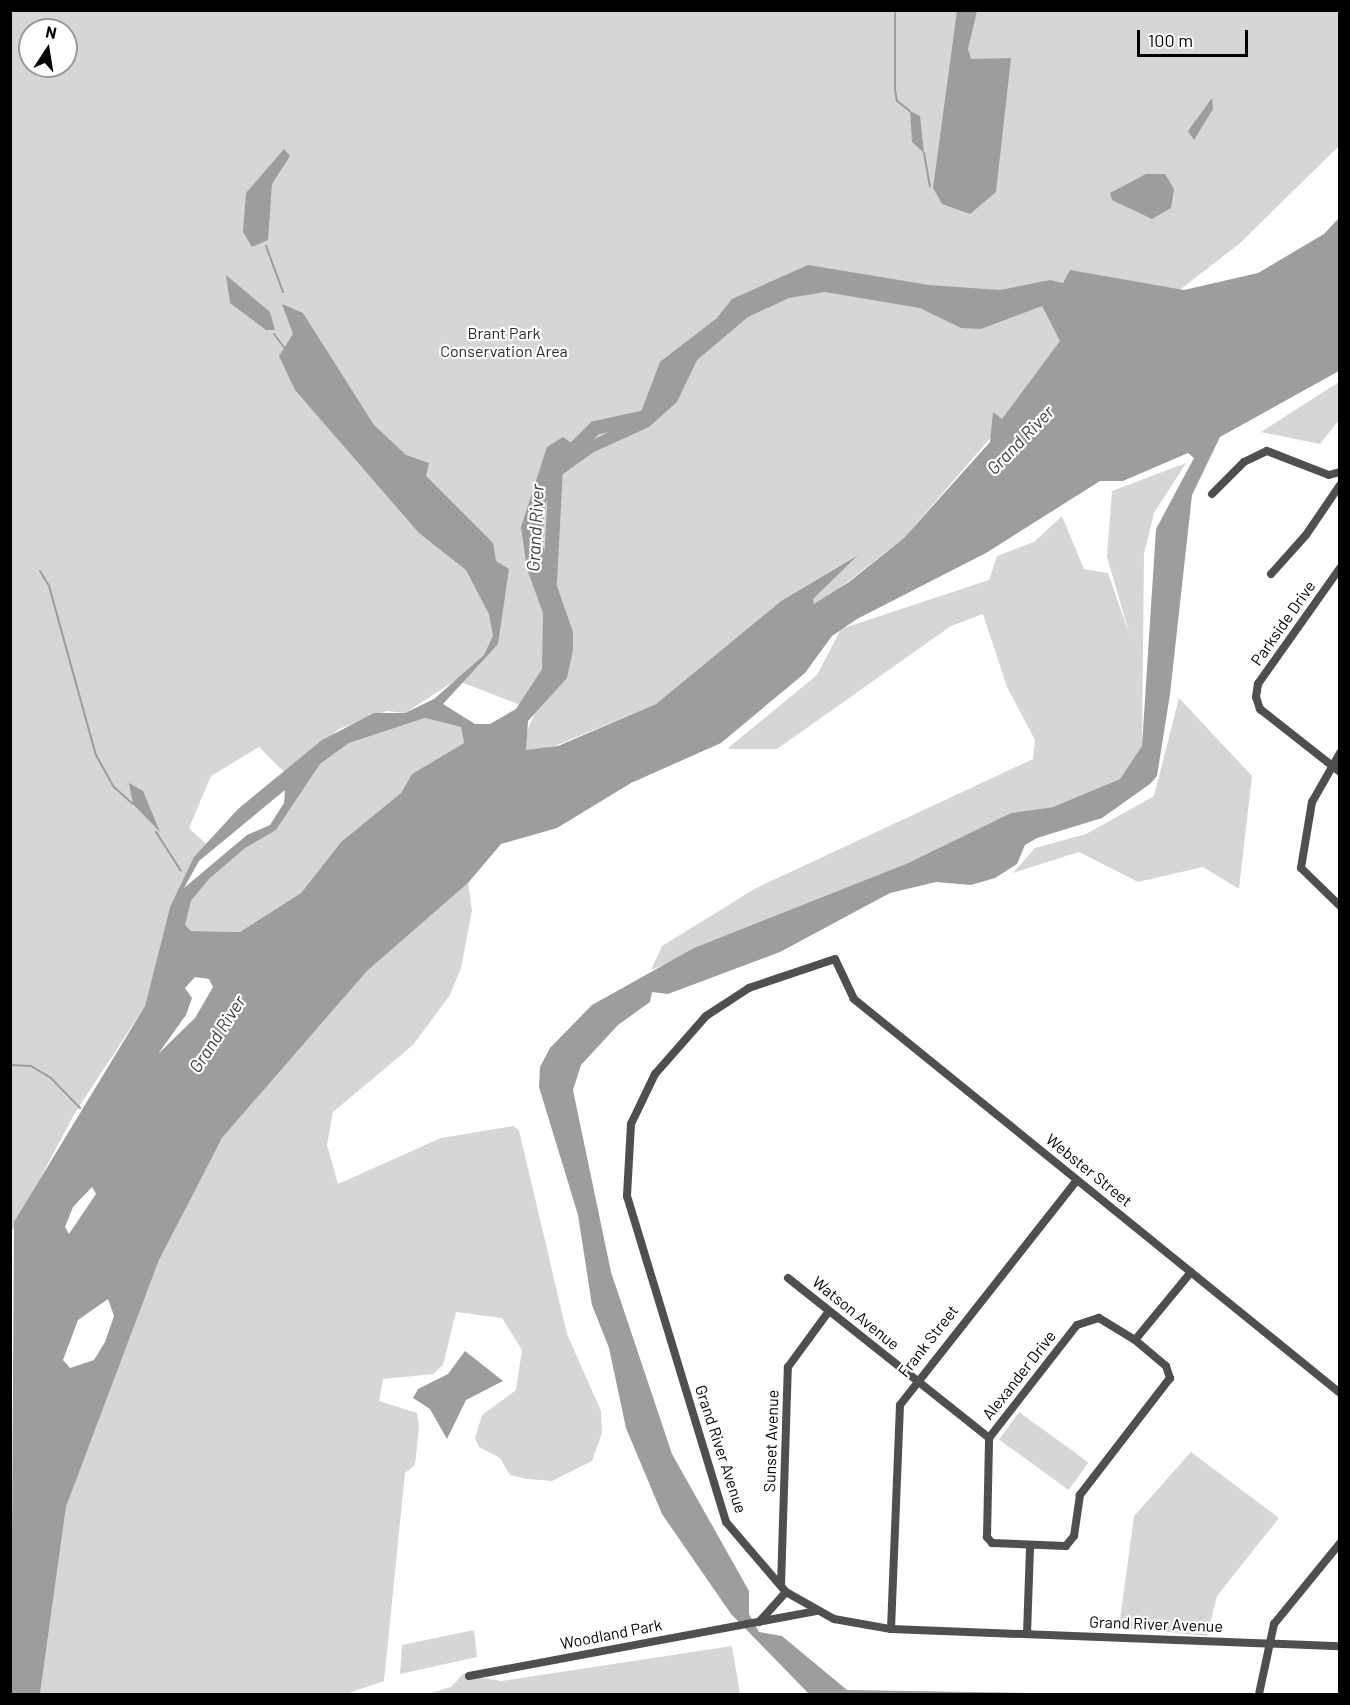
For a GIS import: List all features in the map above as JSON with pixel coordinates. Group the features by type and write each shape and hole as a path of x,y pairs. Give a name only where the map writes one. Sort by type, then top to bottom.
{"street":[{"path":"1212,494 1244,462 1267,451 1329,475 1340,472"},
{"path":"1271,574 1306,535 1340,485"},
{"name":"Parkside Drive","path":"1330,764 1260,710 1256,697 1258,684 1338,573"},
{"path":"1340,753 1330,764 1307,820 1303,875 1340,906"},
{"path":"1330,764 1340,772"},
{"name":"Webster Street","path":"836,959 854,999 1340,1394"},
{"name":"Grand River Avenue","path":"836,959 748,988 706,1016 655,1074 631,1124 627,1196 726,1522 784,1588 816,1611 891,1629 1340,1646"},
{"name":"Frank Street","path":"891,1629 900,1405 914,1380 1077,1180"},
{"path":"1135,1340 1191,1272"},
{"name":"Watson Avenue","path":"788,1278 989,1438"},
{"name":"Sunset Avenue","path":"784,1588 788,1367 829,1311"},
{"name":"Alexander Drive","path":"1099,1318 1135,1340 1166,1366 1170,1378 1080,1495 1074,1536 1066,1546 992,1543 987,1537 989,1438 1077,1325 1099,1318"},
{"path":"1259,1695 1266,1644 1274,1624 1340,1543"},
{"path":"1027,1634 1030,1546"},
{"path":"759,1622 784,1588"},
{"name":"Woodland Park","path":"469,1676 816,1611"}],"green space":[{"name":"Brant Park Conservation Area","path":"11,11 1339,11 1339,146 1239,244 993,435 904,538 828,597 814,605 812,599 857,555 781,601 656,704 538,753 526,750 523,739 536,711 456,680 405,713 387,711 339,729 284,772 259,747 211,776 189,828 206,844 170,907 145,1006 75,1113 11,1233"},
{"path":"1339,382 1339,420 1320,444 1261,432"},
{"path":"1186,463 1154,513 1144,554 1142,747 1120,779 1053,807 1011,813 906,864 651,970 662,946 756,888 1033,759 1035,740 1007,687 983,614 951,626 777,749 727,749 817,675 841,629 989,580 997,556 1034,542 1062,516 1084,569 1108,573 1130,636 1107,557 1112,491"},
{"path":"1179,698 1252,776 1239,889 1203,867 1138,882 1079,852 1013,873 1035,848 1086,834 1154,796"},
{"path":"425,718 461,727 464,743 412,774 401,793 341,842 301,893 240,932 191,931 184,925 191,901 209,879 245,847 276,830 320,764 349,743"},
{"path":"468,883 472,910 461,968 450,995 413,1045 333,1112 327,1145 338,1184 441,1138 513,1126 519,1130 567,1334 601,1411 602,1433 592,1461 552,1481 527,1479 510,1475 500,1458 479,1447 475,1438 482,1415 516,1390 522,1350 502,1318 456,1312 443,1365 433,1374 383,1379 379,1401 417,1413 419,1426 415,1465 405,1473 384,1681 346,1694 40,1694 66,1507 159,1260 209,1161 222,1138 367,971"},
{"path":"1019,1412 1089,1463 1069,1490 999,1440"},
{"path":"1191,1452 1279,1518 1217,1596 1207,1636 1119,1627 1134,1516"},
{"path":"474,1630 477,1657 400,1674 402,1645"},
{"path":"732,1646 740,1694 427,1694 451,1687 463,1674 501,1681"}],"water":[{"path":"957,11 977,11 968,49 971,59 1011,58 996,192 970,214 942,204 933,188"},
{"path":"1212,98 1213,109 1194,140 1188,131"},
{"path":"910,111 920,116 924,153 912,142"},
{"path":"284,149 290,156 272,184 268,240 252,247 243,232 246,193"},
{"path":"1146,174 1165,174 1174,189 1171,208 1152,219 1112,200 1110,193"},
{"path":"1339,218 1339,371 1220,437 1192,495 1170,694 1157,776 1150,784 1102,818 1037,838 1025,845 1017,864 995,878 971,885 936,882 890,893 780,952 668,994 652,992 650,1002 618,1025 581,1065 573,1090 611,1272 672,1454 749,1591 749,1614 759,1632 782,1636 847,1690 1089,1694 809,1694 731,1614 662,1514 626,1428 609,1348 592,1305 578,1215 539,1087 540,1067 550,1048 592,1005 694,948 906,864 1011,813 1053,807 1120,779 1142,746 1156,529 1194,458 1188,453 1123,481 1100,481 986,553 857,619 832,636 805,673 721,743 631,783 557,828 501,844 468,883 367,971 222,1138 159,1260 66,1507 40,1694 11,1694 14,1222 145,1006 170,907 194,857 238,809 322,740 374,713 405,713 434,699 484,655 493,636 489,614 466,570 419,533 295,390 279,356 293,334 282,304 303,313 374,425 406,455 429,463 426,476 493,543 496,561 509,569 498,644 443,704 475,724 490,724 516,709 542,669 543,613 527,569 521,527 547,447 563,437 577,447 631,422 641,412 660,362 717,318 732,299 808,265 929,285 1000,290 1050,280 1063,283 1070,270 1184,290 1258,273 1324,234","holes":["825,292 920,308 961,328 981,329 1042,306 1060,341 1002,419 993,412 990,442 904,538 849,582 814,604 813,599 858,555 781,601 656,704 558,746 526,750 528,721 567,678 573,650 573,632 543,546 544,510 553,481 594,452 649,427 677,402 697,360 748,317 789,298","425,718 461,727 464,743 412,774 401,793 341,842 301,893 240,932 191,931 185,925 191,901 209,879 245,848 276,830 320,764 349,743","285,790 284,803 270,825 247,835 184,888 199,861","195,977 209,979 213,987 195,1018 158,1054 186,1015 192,998 185,988","92,1187 96,1194 69,1234 65,1227 73,1207","108,1299 114,1316 105,1342 94,1360 70,1368 63,1360 78,1320"]},
{"path":"226,275 270,312 275,330 266,330 230,303"},
{"path":"129,783 143,791 160,832 133,804"},
{"path":"465,1351 503,1381 466,1400 447,1439 430,1409 413,1398 418,1389 448,1374"}],"waterway":[{"path":"895,10 895,90 897,101 910,111"},
{"path":"924,153 930,186"},
{"path":"266,246 283,292"},
{"path":"274,334 287,351"},
{"name":"Grand River","path":"550,582 556,467 595,428 650,416"},
{"path":"40,571 49,586 96,755 114,787 133,804"},
{"path":"156,832 181,871"},
{"path":"10,1065 31,1066 51,1078 80,1108"}]}
